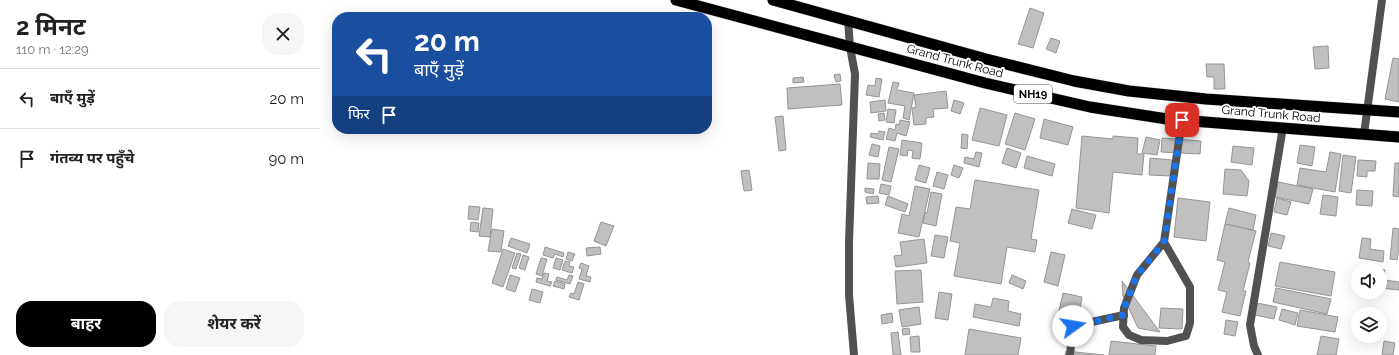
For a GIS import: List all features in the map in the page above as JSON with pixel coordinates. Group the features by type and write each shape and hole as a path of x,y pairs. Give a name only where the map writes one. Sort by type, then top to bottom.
{"highway":[{"name":"Grand Trunk Road","path":"676,0 985,83 1090,107 1167,119 1399,137"},
{"name":"Grand Trunk Road","path":"773,0 986,59 1074,81 1129,91 1399,112"}],"street":[{"path":"1364,134 1382,0"},
{"path":"848,20 850,47 855,74 849,242 849,296 854,355"},
{"path":"1164,242 1190,287 1190,323 1186,336 1167,341 1141,340 1129,335 1123,327 1124,308 1137,275 1164,242 1182,120"},
{"path":"1258,355 1254,346 1250,325 1283,127"},
{"path":"1070,355 1073,326 1124,315"}],"building":[{"path":"1030,8 1044,13 1033,48 1018,44"},
{"path":"1051,38 1060,41 1056,53 1046,49"},
{"path":"1328,46 1329,68 1315,69 1313,47"},
{"path":"1393,58 1399,59 1399,102 1385,99"},
{"path":"1206,64 1224,64 1225,89 1214,89 1214,77 1207,77"},
{"path":"840,74 841,81 836,82 834,75"},
{"path":"803,77 804,82 793,83 793,78"},
{"path":"876,78 882,79 879,97 866,95 868,85 875,86"},
{"path":"893,82 899,83 897,90 914,93 909,120 903,118 905,106 888,103"},
{"path":"840,84 842,105 788,109 787,88"},
{"path":"946,91 948,108 933,109 934,117 926,118 926,124 914,125 912,108 916,107 914,95"},
{"path":"885,100 886,111 871,113 870,102"},
{"path":"954,100 964,103 960,114 951,111"},
{"path":"980,108 1007,115 999,146 972,140"},
{"path":"888,109 896,110 894,123 886,122"},
{"path":"884,113 885,120 879,121 878,114"},
{"path":"1015,113 1035,119 1025,150 1005,144"},
{"path":"783,116 786,150 779,151 775,117"},
{"path":"1044,119 1073,127 1068,145 1040,138"},
{"path":"900,120 910,122 906,136 897,133 895,141 886,139 889,128 895,130 896,124 899,125"},
{"path":"879,131 885,132 883,140 870,137 871,133 878,134"},
{"path":"962,134 968,135 967,149 961,148"},
{"path":"1082,136 1113,139 1113,136 1138,138 1137,154 1144,154 1142,175 1113,172 1109,213 1076,208"},
{"path":"1146,137 1160,140 1157,155 1142,153"},
{"path":"1162,138 1201,141 1200,154 1161,152"},
{"path":"902,140 922,143 920,159 912,158 913,151 908,150 907,156 900,155"},
{"path":"872,144 880,146 878,157 869,155"},
{"path":"1300,145 1315,147 1312,166 1297,163"},
{"path":"1233,146 1254,148 1252,165 1231,162"},
{"path":"889,147 899,149 891,182 882,180"},
{"path":"1007,148 1021,153 1016,168 1002,163"},
{"path":"976,152 982,153 979,167 964,163 965,157 974,159"},
{"path":"1330,152 1341,154 1335,192 1297,185 1300,168 1326,172"},
{"path":"1343,155 1356,157 1351,193 1339,191"},
{"path":"1027,156 1055,164 1052,176 1024,168"},
{"path":"1150,158 1172,160 1171,176 1149,175"},
{"path":"1358,160 1376,161 1375,171 1367,171 1367,177 1357,176"},
{"path":"868,163 880,164 879,179 867,179"},
{"path":"1395,163 1399,163 1399,197 1393,196"},
{"path":"919,165 930,168 926,183 915,180"},
{"path":"954,165 963,168 959,178 951,175"},
{"path":"1225,169 1241,170 1249,181 1247,196 1223,194"},
{"path":"749,170 752,190 744,191 741,171"},
{"path":"937,172 948,175 944,189 933,186"},
{"path":"975,180 1039,190 1031,239 1037,240 1035,252 1007,247 1001,284 954,276 960,243 950,241 956,207 970,209"},
{"path":"1278,182 1313,189 1309,204 1275,197"},
{"path":"881,184 891,186 889,195 879,193"},
{"path":"915,186 930,189 919,237 898,233 902,214 909,216"},
{"path":"865,188 874,189 873,194 865,192"},
{"path":"1357,190 1373,191 1372,206 1356,205"},
{"path":"931,192 942,194 936,226 923,223 925,212 927,213"},
{"path":"1323,195 1338,197 1336,216 1320,214"},
{"path":"878,196 879,203 867,204 866,197"},
{"path":"888,196 908,204 905,212 885,205"},
{"path":"1178,198 1210,202 1206,241 1174,237"},
{"path":"1277,198 1291,202 1287,215 1274,212"},
{"path":"469,206 480,207 478,220 468,219"},
{"path":"483,208 493,209 490,237 479,236"},
{"path":"1229,208 1256,215 1253,230 1225,224"},
{"path":"1072,209 1096,215 1092,229 1068,223"},
{"path":"471,222 479,223 478,232 470,231"},
{"path":"601,222 614,226 606,246 594,241"},
{"path":"1225,224 1256,231 1248,262 1250,263 1243,291 1246,291 1240,316 1222,312 1227,292 1218,290 1225,262 1217,260"},
{"path":"1393,228 1399,229 1399,249 1397,260 1390,259"},
{"path":"492,229 504,231 501,252 488,251"},
{"path":"1271,233 1285,236 1281,249 1268,246"},
{"path":"935,235 948,237 944,258 931,256"},
{"path":"511,238 530,244 527,253 508,246"},
{"path":"1362,238 1371,239 1370,249 1384,251 1383,262 1359,258"},
{"path":"924,239 927,263 896,267 894,256 902,255 900,242"},
{"path":"545,247 564,253 563,257 555,254 553,258 543,255"},
{"path":"600,247 601,254 587,256 586,248"},
{"path":"503,249 515,253 503,287 492,283"},
{"path":"568,252 575,254 572,261 566,259"},
{"path":"1051,252 1065,255 1058,286 1044,282"},
{"path":"517,253 521,254 516,269 512,268"},
{"path":"523,255 529,257 525,270 519,268"},
{"path":"541,258 547,259 542,276 536,274"},
{"path":"556,258 563,260 560,270 553,268"},
{"path":"565,261 570,262 569,266 574,267 572,273 562,270"},
{"path":"1280,262 1335,272 1331,296 1275,286"},
{"path":"581,263 589,266 586,276 591,277 590,282 579,279 582,269 579,268"},
{"path":"921,270 923,302 897,304 895,271"},
{"path":"544,273 549,274 547,281 552,282 550,286 536,282 537,278 542,279"},
{"path":"510,275 520,278 515,292 506,289"},
{"path":"569,275 573,276 570,284 556,280 557,277 567,280"},
{"path":"1012,275 1026,281 1023,289 1009,283"},
{"path":"1387,280 1399,282 1399,290 1387,289"},
{"path":"555,281 565,284 564,289 553,286"},
{"path":"1122,281 1160,332 1138,328 1123,296"},
{"path":"578,282 584,284 579,300 569,297 571,293 574,294"},
{"path":"1276,288 1331,299 1327,314 1273,302"},
{"path":"532,289 543,292 540,303 529,300"},
{"path":"939,292 952,294 948,320 935,318"},
{"path":"1063,293 1082,297 1079,315 1059,311"},
{"path":"993,298 1009,301 1008,311 1021,314 1019,326 973,317 975,304 991,307"},
{"path":"1257,303 1277,307 1274,319 1255,315"},
{"path":"919,307 921,324 902,327 899,310"},
{"path":"1161,308 1183,309 1182,329 1159,328"},
{"path":"1282,309 1298,313 1295,325 1279,320"},
{"path":"1300,310 1338,317 1335,332 1297,326"},
{"path":"892,313 893,322 882,324 881,315"},
{"path":"1226,320 1238,322 1235,336 1224,334"},
{"path":"909,328 910,334 903,335 902,329"},
{"path":"969,329 1021,338 1018,355 965,355"},
{"path":"898,332 901,355 893,355 891,333"},
{"path":"919,336 920,352 911,352 910,337"},
{"path":"1321,336 1339,339 1336,355 1317,355"},
{"path":"1111,341 1156,346 1155,355 1109,355"},
{"path":"1387,342 1395,343 1393,355 1382,355 1384,343 1387,343"},
{"path":"1066,351 1104,355 1065,355"}],"route":[{"path":"1073,326 1124,315 1124,308 1137,275 1164,242 1182,120"}]}
